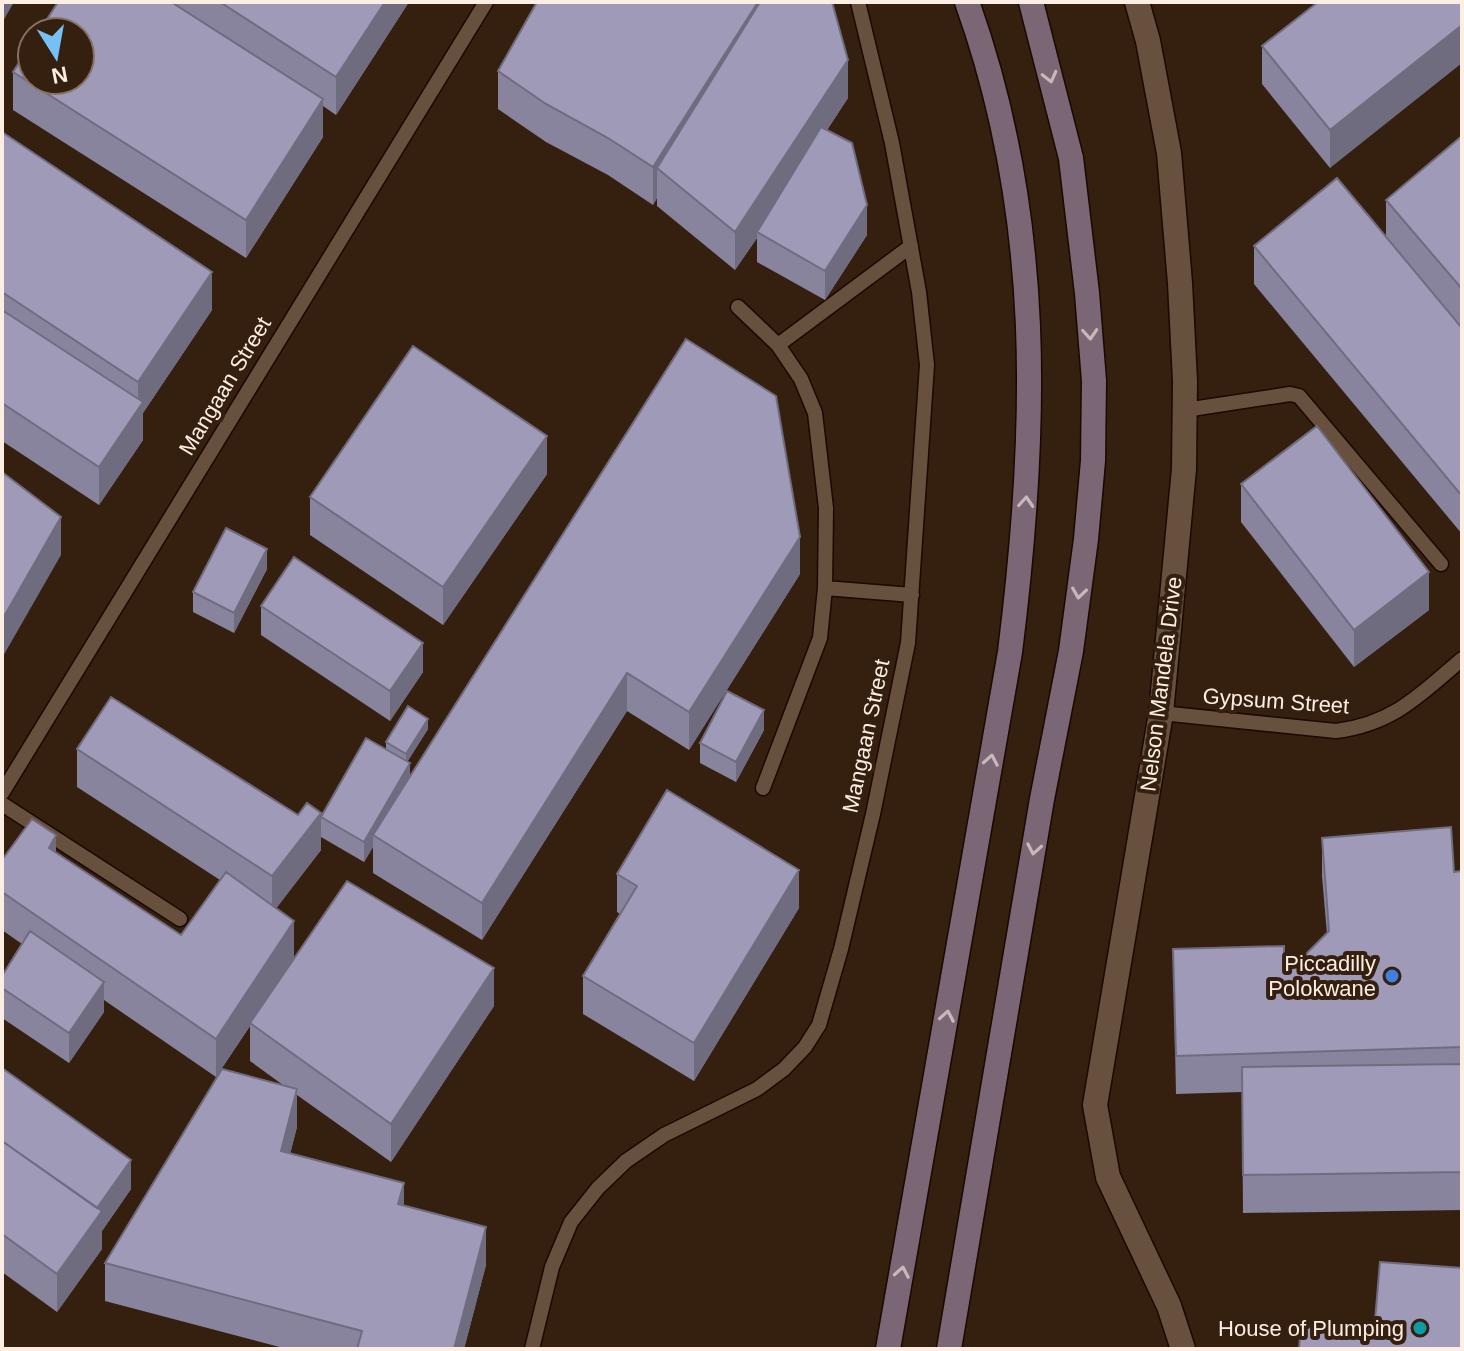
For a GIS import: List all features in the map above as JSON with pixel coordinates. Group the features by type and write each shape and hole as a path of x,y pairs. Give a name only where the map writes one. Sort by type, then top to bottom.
{"main road":[{"path":"888,1349 1010,652 1028,470 1029,327 1020,212 983,45 967,2"},
{"path":"949,1349 1040,814 1071,651 1093,461 1093,366 1071,158 1031,2"}],"street":[{"name":"Nelson Mandela Drive","path":"1137,2 1148,41 1169,153 1180,283 1184,469 1161,713 1095,1105 1108,1177 1169,1306 1183,1349"}],"lane":[{"name":"Mangaan Street","path":"2,793 486,2"},
{"name":"Mangaan Street","path":"532,1349 552,1267 571,1222 598,1188 626,1161 664,1135 757,1089 784,1069 805,1047 819,1025 832,985 873,814 908,643 927,365 919,292 892,143 858,2"},
{"path":"778,345 911,246"},
{"path":"738,307 778,345 801,379 815,413 826,508 825,588 820,638 763,788"},
{"path":"1185,410 1290,394 1299,396 1441,564"},
{"path":"825,588 912,595"},
{"name":"Gypsum Street","path":"1161,713 1304,729 1336,731 1363,728 1389,717 1462,659"},
{"path":"2,804 180,919"}],"building":[{"path":"58,2 171,2 323,99 246,220 51,96 96,96 96,16 49,16"},
{"path":"220,2 385,2 336,77"},
{"path":"537,2 758,2 653,167 546,104 498,71"},
{"path":"760,2 832,2 848,60 735,232 657,168"},
{"path":"1318,2 1462,2 1462,25 1330,130 1262,46"},
{"path":"821,127 852,143 867,205 825,271 757,232"},
{"path":"2,132 212,272 138,382 2,292"},
{"path":"1462,136 1462,289 1386,200"},
{"path":"1337,178 1462,328 1462,496 1254,246"},
{"path":"2,310 143,402 99,467 2,403"},
{"path":"686,339 776,396 800,537 689,712 627,673 482,903 373,835"},
{"path":"413,346 547,436 443,587 310,497"},
{"path":"1317,426 1429,572 1354,630 1241,484"},
{"path":"2,472 61,517 2,620"},
{"path":"226,528 267,549 234,613 193,592"},
{"path":"294,557 423,643 390,691 261,606"},
{"path":"727,691 764,710 736,762 700,743"},
{"path":"111,697 298,815 307,803 321,813 272,876 77,749"},
{"path":"408,706 428,719 406,754 386,742"},
{"path":"366,738 410,763 364,842 321,817"},
{"path":"667,790 799,870 694,1043 583,976 637,886 617,874"},
{"path":"32,819 56,835 49,848 181,935 226,872 294,921 216,1039 2,892 2,860"},
{"name":"Piccadilly Polokwane","path":"1451,827 1454,872 1462,871 1462,1047 1176,1056 1173,949 1284,946 1284,959 1302,958 1329,931 1322,838"},
{"path":"347,881 494,968 391,1124 250,1023"},
{"path":"30,931 104,982 69,1033 2,988 2,976"},
{"path":"1462,1064 1462,1172 1243,1175 1242,1067"},
{"path":"2,1068 131,1160 97,1208 2,1141"},
{"path":"222,1069 297,1089 281,1151 404,1183 398,1204 486,1227 454,1349 357,1349 362,1331 105,1263"},
{"path":"2,1141 102,1211 57,1274 2,1234"},
{"path":"1380,1262 1462,1268 1462,1349 1299,1349 1301,1326 1374,1332"}],"place":[{"name":"Piccadilly Polokwane","path":"1392,976"},
{"name":"House of Plumping","path":"1420,1328"}]}
